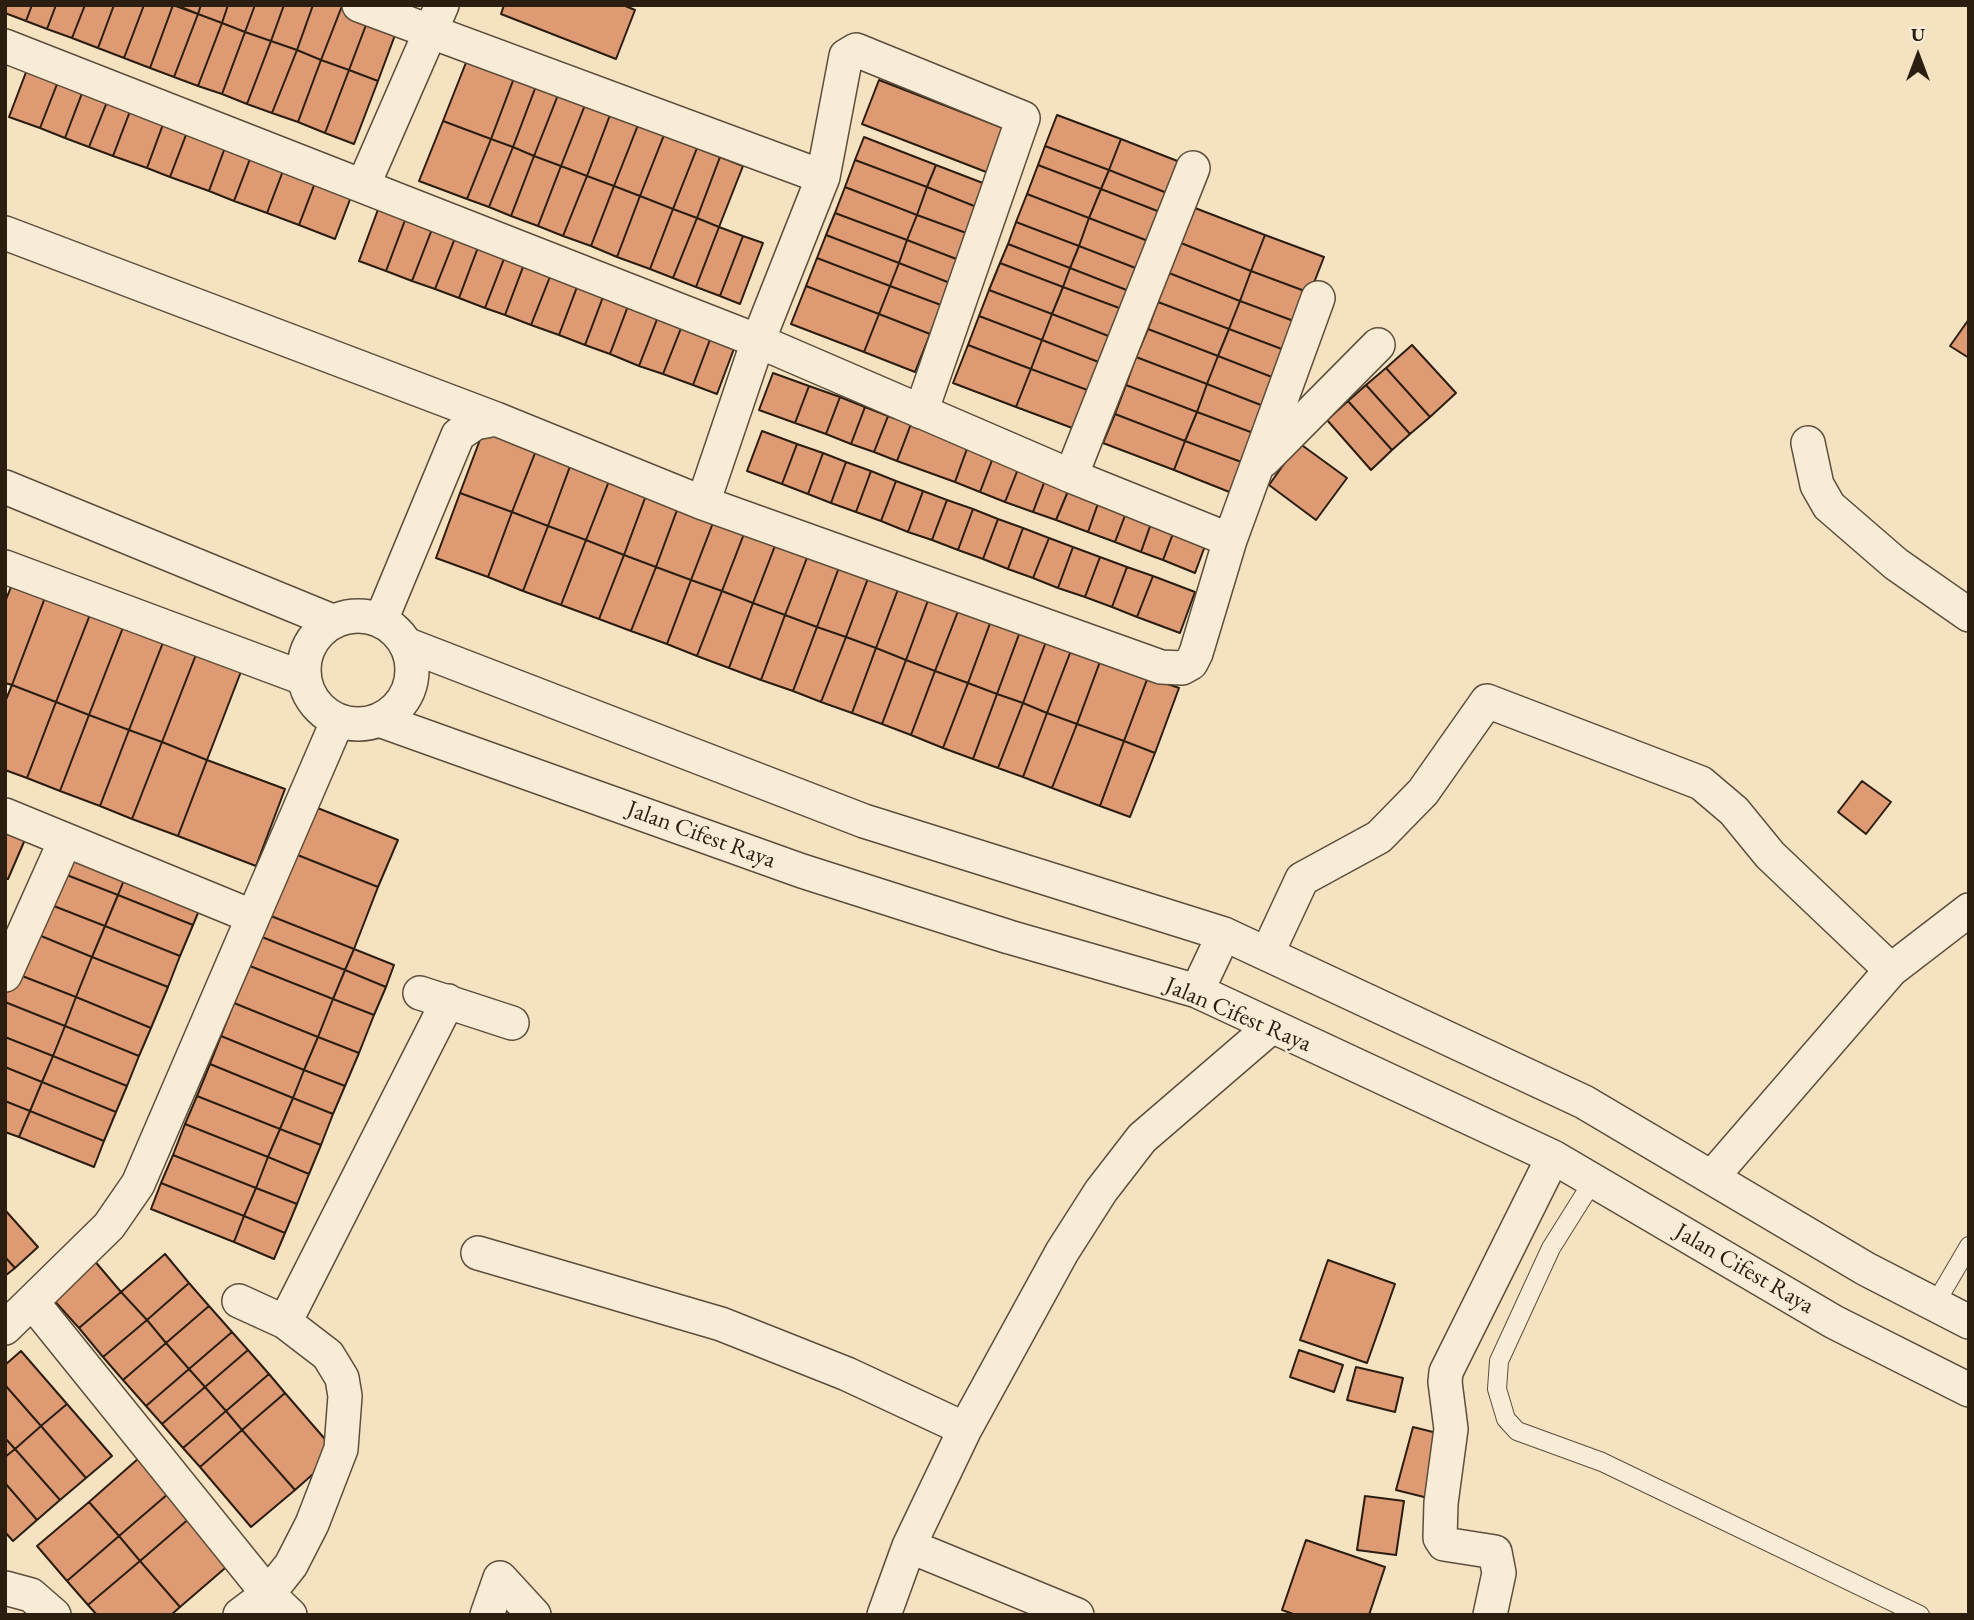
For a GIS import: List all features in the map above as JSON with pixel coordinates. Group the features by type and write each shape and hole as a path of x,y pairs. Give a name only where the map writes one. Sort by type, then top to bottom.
{"street":[{"path":"359,5 437,18 823,177"},
{"path":"363,186 437,18"},
{"path":"5,46 758,341 1071,476 1230,540"},
{"path":"703,503 758,341 823,177 846,56 856,50 1023,118 921,412"},
{"path":"1071,476 1193,168"},
{"path":"5,233 496,419 703,503 1172,668 1191,663 1196,653 1230,540 1318,298"},
{"path":"1259,466 1378,345"},
{"path":"381,620 458,435 475,423 496,419"},
{"path":"1808,443 1817,485 1829,506 1896,564 1969,615"},
{"path":"5,487 332,621"},
{"path":"5,567 303,678"},
{"path":"356,615 381,620 396,630 408,645 414,674 404,701 382,721 360,726 337,722 314,704 303,678 309,645 332,621 356,615"},
{"path":"408,645 864,821 1224,934 1584,1102 1866,1269 1969,1322"},
{"path":"1267,954 1302,879 1334,864 1379,837 1423,792 1487,701 1701,783 1734,811 1770,855 1891,970"},
{"name":"Jalan Cifest Raya","path":"382,721 802,871 1009,937 1196,991 1553,1157 1833,1322 1969,1390"},
{"path":"5,1328 109,1226 138,1184 251,916 337,722"},
{"path":"5,815 251,916"},
{"path":"5,975 65,841"},
{"path":"1712,1177 1891,970 1969,911"},
{"path":"1196,991 1224,934"},
{"path":"285,1322 434,997 512,1023"},
{"path":"884,1615 909,1546 965,1429 1062,1252 1124,1158 1155,1125 1271,1027"},
{"path":"1490,1615 1499,1573 1495,1552 1444,1544 1440,1538 1442,1490 1450,1439 1446,1372 1553,1157"},
{"path":"478,1253 721,1324 847,1374 965,1429"},
{"path":"239,1301 285,1322 328,1355 342,1378 345,1396 341,1449 312,1524 291,1565 279,1604"},
{"path":"33,1303 279,1604"},
{"path":"909,1546 1077,1615"},
{"path":"487,1615 500,1578 534,1615"},
{"path":"5,1588 31,1595 54,1615"},
{"path":"240,1615 279,1604"}],"lane":[{"path":"1593,1181 1551,1248 1499,1361 1497,1389 1506,1419 1517,1431 1602,1462 1920,1615"},
{"path":"1935,1304 1969,1246"}],"building":[{"path":"5,5 32,5 26,21 5,13"},
{"path":"32,5 56,5 47,29 26,21"},
{"path":"56,5 85,5 72,38 47,29"},
{"path":"85,5 114,5 98,48 72,38"},
{"path":"114,5 144,5 124,58 98,48"},
{"path":"144,5 173,5 150,68 124,58"},
{"path":"173,5 198,14 174,77 150,68"},
{"path":"176,5 201,5 198,14"},
{"path":"201,5 228,5 222,23 198,14"},
{"path":"228,5 255,5 245,32 222,23"},
{"path":"255,5 284,5 271,41 245,32"},
{"path":"284,5 313,5 297,50 271,41"},
{"path":"313,5 342,6 321,60 297,50"},
{"path":"504,5 623,5 635,10 616,59 501,14"},
{"path":"342,6 369,17 349,70 321,60"},
{"path":"198,14 222,23 198,86 174,77"},
{"path":"369,17 398,27 378,81 349,70"},
{"path":"222,23 245,32 222,94 198,86"},
{"path":"245,32 271,41 247,104 222,94"},
{"path":"271,41 297,50 272,113 247,104"},
{"path":"297,50 321,60 298,122 272,113"},
{"path":"321,60 349,70 325,133 298,122"},
{"path":"467,60 514,78 491,139 443,121"},
{"path":"28,67 59,79 40,128 9,117"},
{"path":"349,70 378,81 354,144 325,133"},
{"path":"514,78 536,86 513,147 491,139"},
{"path":"59,79 84,88 65,138 40,128"},
{"path":"879,80 1011,131 994,175 862,124"},
{"path":"536,86 558,95 534,156 513,147"},
{"path":"84,88 109,97 89,147 65,138"},
{"path":"558,95 585,105 561,166 534,156"},
{"path":"109,97 132,106 113,156 89,147"},
{"path":"585,105 610,115 587,176 561,166"},
{"path":"132,106 165,119 147,168 113,156"},
{"path":"610,115 638,125 614,186 587,176"},
{"path":"1057,115 1121,139 1109,170 1045,146"},
{"path":"165,119 189,127 170,177 147,168"},
{"path":"443,121 491,139 467,199 419,181"},
{"path":"638,125 664,135 640,196 614,186"},
{"path":"189,127 227,142 209,191 170,177"},
{"path":"664,135 697,148 673,209 640,196"},
{"path":"864,137 936,165 927,187 855,160"},
{"path":"491,139 513,147 489,207 467,199"},
{"path":"1121,139 1180,162 1167,193 1109,170"},
{"path":"227,142 253,151 234,201 209,191"},
{"path":"1045,146 1109,170 1101,189 1038,165"},
{"path":"513,147 534,156 511,216 489,207"},
{"path":"697,148 720,157 697,218 673,209"},
{"path":"253,151 286,163 267,213 234,201"},
{"path":"534,156 561,166 538,226 511,216"},
{"path":"720,157 743,166 719,227 697,218"},
{"path":"855,160 927,187 917,215 845,187"},
{"path":"286,163 318,175 299,225 267,213"},
{"path":"936,165 988,185 979,208 927,187"},
{"path":"1038,165 1101,189 1089,218 1027,194"},
{"path":"561,166 587,176 563,236 538,226"},
{"path":"1109,170 1167,193 1160,212 1101,189"},
{"path":"318,175 354,189 335,239 299,225"},
{"path":"587,176 614,186 591,246 563,236"},
{"path":"614,186 640,196 617,257 591,246"},
{"path":"845,187 917,215 907,240 835,213"},
{"path":"927,187 979,208 969,234 917,215"},
{"path":"1101,189 1160,212 1148,241 1089,218"},
{"path":"1027,194 1089,218 1079,246 1016,222"},
{"path":"640,196 673,209 650,269 617,257"},
{"path":"380,204 407,215 386,271 359,261"},
{"path":"1195,208 1265,235 1251,271 1181,243"},
{"path":"673,209 697,218 673,278 650,269"},
{"path":"835,213 907,240 899,263 826,235"},
{"path":"407,215 434,224 412,281 386,271"},
{"path":"917,215 969,234 959,260 907,240"},
{"path":"697,218 719,227 696,287 673,278"},
{"path":"1089,218 1148,241 1138,269 1079,246"},
{"path":"1016,222 1079,246 1070,268 1008,244"},
{"path":"434,224 457,233 435,289 412,281"},
{"path":"719,227 743,236 720,296 696,287"},
{"path":"457,233 480,242 459,298 435,289"},
{"path":"826,235 899,263 890,286 817,258"},
{"path":"1265,235 1324,257 1310,293 1251,271"},
{"path":"743,236 763,243 740,304 720,296"},
{"path":"907,240 959,260 950,283 899,263"},
{"path":"480,242 507,251 485,308 459,298"},
{"path":"1181,243 1251,271 1240,301 1169,273"},
{"path":"1008,244 1070,268 1063,287 1000,263"},
{"path":"1079,246 1138,269 1129,291 1070,268"},
{"path":"507,251 526,259 505,315 485,308"},
{"path":"817,258 890,286 879,314 806,286"},
{"path":"526,259 553,269 531,325 505,315"},
{"path":"899,263 950,283 941,305 890,286"},
{"path":"1000,263 1063,287 1052,314 989,290"},
{"path":"1070,268 1129,291 1122,309 1063,287"},
{"path":"553,269 580,279 559,335 531,325"},
{"path":"1251,271 1310,293 1299,323 1240,301"},
{"path":"1169,273 1240,301 1229,329 1158,302"},
{"path":"580,279 606,289 585,345 559,335"},
{"path":"806,286 879,314 864,352 791,324"},
{"path":"890,286 941,305 930,334 879,314"},
{"path":"1063,287 1122,309 1111,337 1052,314"},
{"path":"606,289 631,298 610,354 585,345"},
{"path":"989,290 1052,314 1042,340 979,316"},
{"path":"631,298 661,309 639,366 610,354"},
{"path":"1240,301 1299,323 1287,351 1229,329"},
{"path":"1158,302 1229,329 1218,356 1148,329"},
{"path":"661,309 685,318 663,374 639,366"},
{"path":"879,314 930,334 915,372 864,352"},
{"path":"1052,314 1111,337 1101,363 1042,340"},
{"path":"979,316 1042,340 1031,369 968,345"},
{"path":"685,318 714,329 693,385 663,374"},
{"path":"1969,319 1969,358 1950,346"},
{"path":"714,329 738,338 717,394 693,385"},
{"path":"1148,329 1218,356 1207,384 1136,357"},
{"path":"1229,329 1287,351 1277,379 1218,356"},
{"path":"1042,340 1101,363 1090,391 1031,369"},
{"path":"968,345 1031,369 1016,407 953,383"},
{"path":"1412,345 1456,393 1430,417 1386,368"},
{"path":"1218,356 1277,379 1266,407 1207,384"},
{"path":"1136,357 1207,384 1197,412 1126,385"},
{"path":"1386,368 1430,417 1410,434 1366,385"},
{"path":"1031,369 1090,391 1075,429 1016,407"},
{"path":"773,373 809,386 795,423 759,410"},
{"path":"1207,384 1266,407 1256,434 1197,412"},
{"path":"1126,385 1197,412 1185,441 1115,414"},
{"path":"1366,385 1410,434 1392,450 1348,401"},
{"path":"809,386 840,397 826,434 795,423"},
{"path":"840,397 865,407 851,444 826,434"},
{"path":"1348,401 1392,450 1371,470 1327,420"},
{"path":"865,407 888,416 874,452 851,444"},
{"path":"1197,412 1256,434 1244,463 1185,441"},
{"path":"1115,414 1185,441 1174,470 1103,443"},
{"path":"888,416 911,424 897,461 874,452"},
{"path":"911,424 968,446 955,482 897,461"},
{"path":"484,429 537,448 512,512 460,493"},
{"path":"762,431 797,444 782,484 747,471"},
{"path":"1185,441 1244,463 1232,493 1174,470"},
{"path":"1299,443 1347,478 1316,520 1269,485"},
{"path":"797,444 823,453 808,494 782,484"},
{"path":"968,446 994,455 980,492 955,482"},
{"path":"537,448 572,461 548,526 512,512"},
{"path":"823,453 846,462 831,503 808,494"},
{"path":"994,455 1020,464 1005,502 980,492"},
{"path":"572,461 611,476 586,540 548,526"},
{"path":"846,462 871,471 856,512 831,503"},
{"path":"1020,464 1047,475 1033,512 1005,502"},
{"path":"871,471 896,481 881,521 856,512"},
{"path":"1047,475 1071,484 1056,520 1033,512"},
{"path":"611,476 648,490 624,555 586,540"},
{"path":"896,481 923,491 908,532 881,521"},
{"path":"1071,484 1101,495 1088,532 1056,520"},
{"path":"648,490 680,502 656,567 624,555"},
{"path":"923,491 947,500 932,540 908,532"},
{"path":"460,493 512,512 488,577 436,558"},
{"path":"1101,495 1129,505 1115,542 1088,532"},
{"path":"947,500 973,509 958,550 932,540"},
{"path":"680,502 716,515 691,580 656,567"},
{"path":"1129,505 1154,515 1141,552 1115,542"},
{"path":"973,509 998,519 983,559 958,550"},
{"path":"512,512 548,526 523,591 488,577"},
{"path":"716,515 747,526 722,591 691,580"},
{"path":"1154,515 1177,523 1163,560 1141,552"},
{"path":"998,519 1023,528 1008,569 983,559"},
{"path":"1177,523 1209,535 1195,573 1163,560"},
{"path":"548,526 586,540 561,605 523,591"},
{"path":"747,526 778,538 753,603 722,591"},
{"path":"1023,528 1049,538 1033,578 1008,569"},
{"path":"778,538 810,550 785,615 753,603"},
{"path":"1049,538 1073,547 1058,588 1033,578"},
{"path":"586,540 624,555 599,619 561,605"},
{"path":"1073,547 1100,557 1085,597 1058,588"},
{"path":"810,550 841,562 817,627 785,615"},
{"path":"624,555 656,567 631,631 599,619"},
{"path":"1100,557 1127,567 1112,607 1085,597"},
{"path":"841,562 870,573 846,637 817,627"},
{"path":"656,567 691,580 667,644 631,631"},
{"path":"1127,567 1153,576 1137,617 1112,607"},
{"path":"870,573 900,584 876,648 846,637"},
{"path":"1153,576 1195,592 1180,633 1137,617"},
{"path":"691,580 722,591 697,656 667,644"},
{"path":"13,582 46,595 12,685 5,683 5,602"},
{"path":"900,584 930,595 906,660 876,648"},
{"path":"722,591 753,603 729,668 697,656"},
{"path":"46,595 91,612 56,702 12,685"},
{"path":"930,595 960,606 935,671 906,660"},
{"path":"753,603 785,615 761,680 729,668"},
{"path":"960,606 992,618 968,683 935,671"},
{"path":"91,612 124,625 89,715 56,702"},
{"path":"785,615 817,627 793,691 761,680"},
{"path":"992,618 1021,629 997,694 968,683"},
{"path":"124,625 164,640 129,730 89,715"},
{"path":"817,627 846,637 821,702 793,691"},
{"path":"1021,629 1047,639 1023,703 997,694"},
{"path":"846,637 876,648 852,713 821,702"},
{"path":"1047,639 1072,648 1047,713 1023,703"},
{"path":"164,640 197,652 162,742 129,730"},
{"path":"876,648 906,660 882,724 852,713"},
{"path":"1072,648 1101,659 1077,724 1047,713"},
{"path":"197,652 242,669 207,760 162,742"},
{"path":"1101,659 1148,677 1124,741 1077,724"},
{"path":"906,660 935,671 911,735 882,724"},
{"path":"935,671 968,683 943,748 911,735"},
{"path":"1148,677 1179,688 1155,753 1124,741"},
{"path":"968,683 997,694 973,759 943,748"},
{"path":"12,685 56,702 27,778 5,770 5,702"},
{"path":"997,694 1023,703 998,768 973,759"},
{"path":"56,702 89,715 60,791 27,778"},
{"path":"1023,703 1047,713 1023,777 998,768"},
{"path":"1047,713 1077,724 1052,788 1023,777"},
{"path":"89,715 129,730 100,806 60,791"},
{"path":"1077,724 1124,741 1100,806 1052,788"},
{"path":"129,730 162,742 132,819 100,806"},
{"path":"1124,741 1155,753 1130,817 1100,806"},
{"path":"162,742 207,760 178,836 132,819"},
{"path":"207,760 285,789 256,866 178,836"},
{"path":"1862,781 1891,802 1866,834 1838,812"},
{"path":"315,807 398,840 378,887 295,854"},
{"path":"5,818 30,828 8,879 5,879"},
{"path":"64,845 128,870 118,895 54,870"},
{"path":"295,854 378,887 354,949 271,916"},
{"path":"54,870 118,895 105,926 41,901"},
{"path":"128,870 203,901 193,925 118,895"},
{"path":"118,895 193,925 180,956 105,926"},
{"path":"41,901 105,926 92,957 29,931"},
{"path":"271,916 354,949 345,970 262,937"},
{"path":"105,926 180,956 168,987 92,957"},
{"path":"29,931 92,957 76,997 12,972"},
{"path":"262,937 345,970 333,999 250,966"},
{"path":"354,949 394,965 386,987 345,970"},
{"path":"92,957 168,987 151,1028 76,997"},
{"path":"250,966 333,999 318,1037 234,1003"},
{"path":"345,970 386,987 374,1015 333,999"},
{"path":"12,972 76,997 65,1026 5,1002 5,989"},
{"path":"76,997 151,1028 139,1056 65,1026"},
{"path":"333,999 374,1015 359,1053 318,1037"},
{"path":"5,1002 65,1026 53,1056 5,1037"},
{"path":"234,1003 318,1037 304,1070 221,1036"},
{"path":"65,1026 139,1056 127,1086 53,1056"},
{"path":"221,1036 304,1070 293,1098 210,1064"},
{"path":"5,1037 53,1056 42,1082 5,1067"},
{"path":"318,1037 359,1053 345,1086 304,1070"},
{"path":"53,1056 127,1086 116,1112 42,1082"},
{"path":"210,1064 293,1098 280,1129 197,1096"},
{"path":"5,1067 42,1082 30,1111 5,1101"},
{"path":"304,1070 345,1086 333,1114 293,1098"},
{"path":"42,1082 116,1112 104,1141 30,1111"},
{"path":"197,1096 280,1129 268,1157 185,1124"},
{"path":"293,1098 333,1114 321,1145 280,1129"},
{"path":"5,1101 30,1111 19,1137 5,1132"},
{"path":"30,1111 104,1141 94,1167 19,1137"},
{"path":"185,1124 268,1157 256,1188 173,1155"},
{"path":"280,1129 321,1145 309,1174 268,1157"},
{"path":"173,1155 256,1188 244,1216 161,1183"},
{"path":"268,1157 309,1174 297,1204 256,1188"},
{"path":"161,1183 244,1216 234,1242 151,1209"},
{"path":"256,1188 297,1204 285,1233 244,1216"},
{"path":"5,1210 38,1247 15,1268 5,1257"},
{"path":"244,1216 285,1233 274,1259 234,1242"},
{"path":"165,1254 189,1283 147,1320 121,1292"},
{"path":"5,1257 15,1268 5,1276"},
{"path":"93,1259 121,1292 79,1328 50,1296"},
{"path":"1328,1260 1395,1284 1367,1363 1300,1340"},
{"path":"189,1283 209,1306 166,1343 147,1320"},
{"path":"121,1292 147,1320 103,1357 79,1328"},
{"path":"209,1306 232,1332 189,1369 166,1343"},
{"path":"147,1320 166,1343 123,1380 103,1357"},
{"path":"232,1332 248,1350 205,1387 189,1369"},
{"path":"166,1343 189,1369 146,1406 123,1380"},
{"path":"248,1350 269,1374 226,1411 205,1387"},
{"path":"1299,1350 1343,1365 1334,1392 1290,1377"},
{"path":"21,1351 67,1404 41,1426 5,1385 5,1365"},
{"path":"1356,1367 1403,1378 1395,1412 1347,1400"},
{"path":"189,1369 205,1387 162,1424 146,1406"},
{"path":"269,1374 285,1393 242,1430 226,1411"},
{"path":"5,1385 41,1426 15,1449 5,1438"},
{"path":"205,1387 226,1411 183,1448 162,1424"},
{"path":"285,1393 337,1453 295,1490 242,1430"},
{"path":"67,1404 112,1456 86,1478 41,1426"},
{"path":"226,1411 242,1430 200,1467 183,1448"},
{"path":"41,1426 86,1478 60,1500 15,1449"},
{"path":"1413,1427 1445,1435 1428,1498 1396,1490"},
{"path":"242,1430 295,1490 251,1527 200,1467"},
{"path":"5,1438 15,1449 5,1457"},
{"path":"15,1449 60,1500 37,1520 5,1483 5,1457"},
{"path":"139,1458 169,1493 119,1536 89,1502"},
{"path":"5,1483 37,1520 13,1541 5,1532"},
{"path":"169,1493 191,1517 140,1561 119,1536"},
{"path":"1365,1496 1404,1501 1396,1555 1357,1550"},
{"path":"89,1502 119,1536 67,1581 37,1546"},
{"path":"191,1517 231,1563 180,1607 140,1561"},
{"path":"119,1536 140,1561 88,1605 67,1581"},
{"path":"1306,1540 1385,1567 1369,1615 1296,1615 1282,1610"},
{"path":"140,1561 180,1607 171,1615 97,1615 88,1605"}]}
